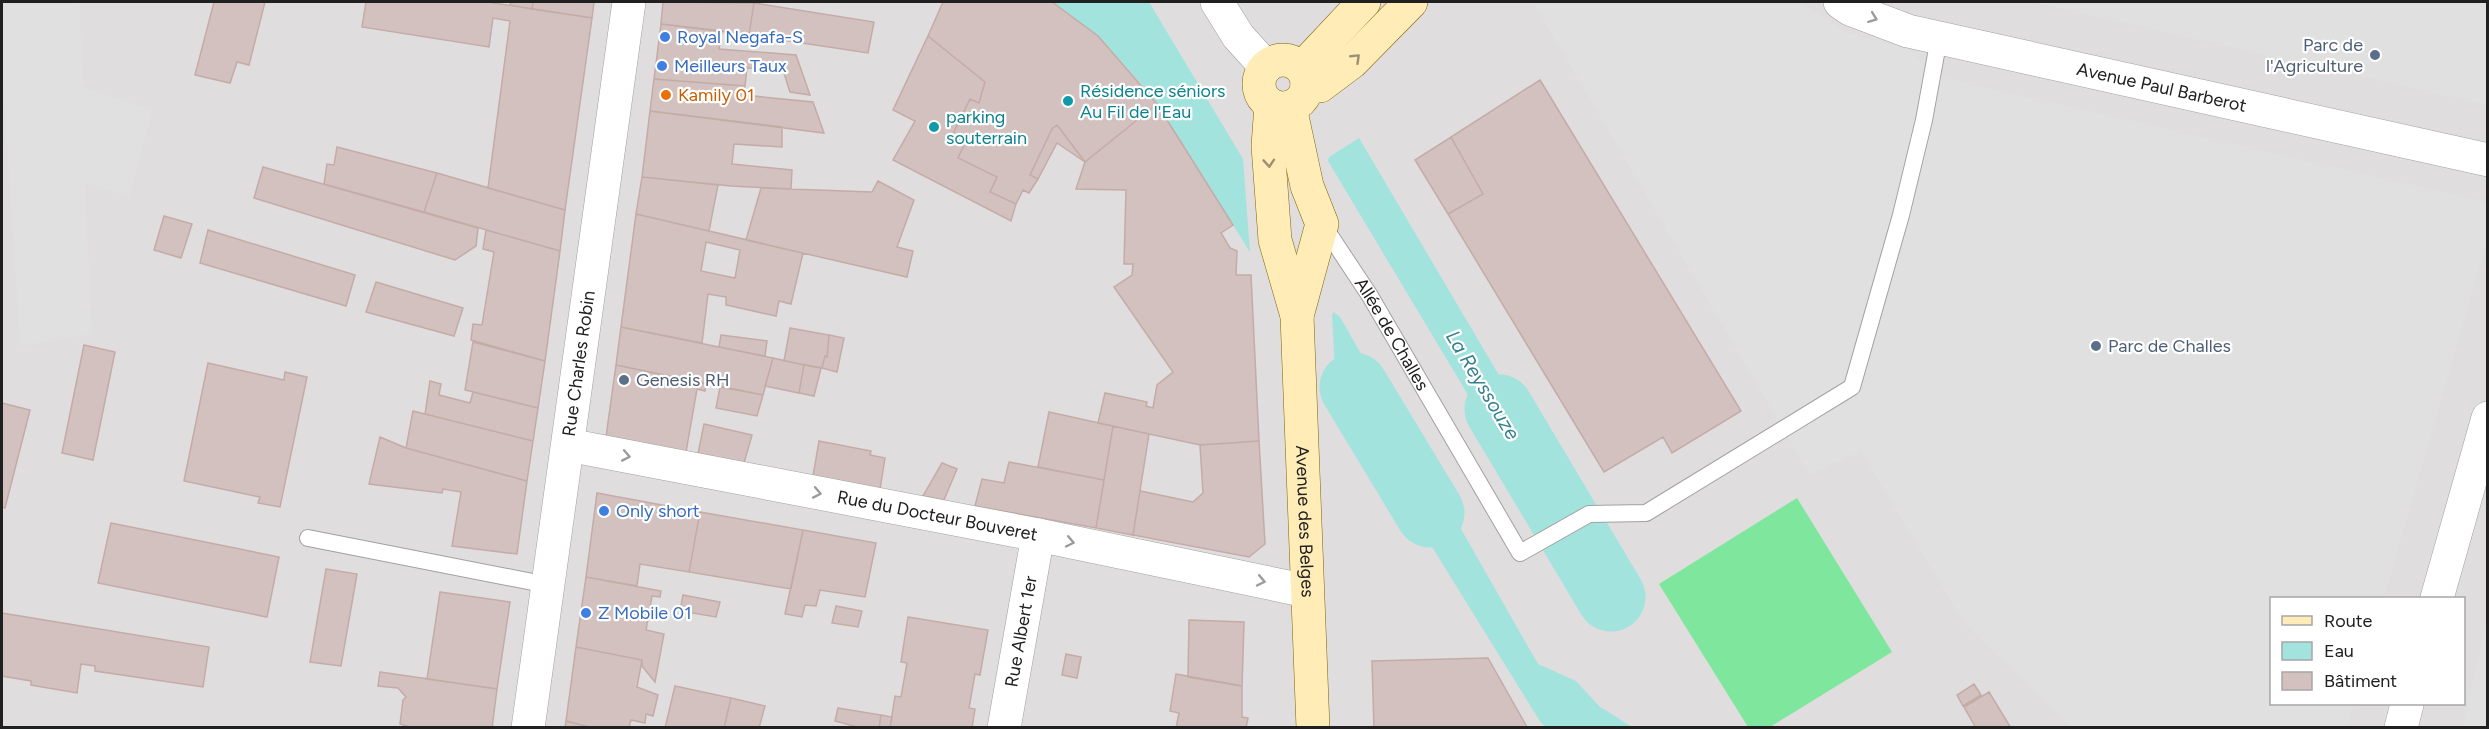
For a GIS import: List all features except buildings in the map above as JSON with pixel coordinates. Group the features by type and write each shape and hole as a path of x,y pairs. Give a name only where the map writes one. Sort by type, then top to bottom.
{"main road":[{"path":"1293,91 1364,2"},
{"path":"1293,91 1320,86 1352,62 1411,2"},
{"name":"Allée de Challes","path":"1266,67 1262,72 1259,87 1261,94 1293,91 1307,186 1322,224"},
{"name":"Avenue des Belges","path":"1293,91 1268,146 1275,240 1297,316 1313,728"},
{"name":"Avenue des Belges","path":"1297,316 1322,224"}],"street":[{"name":"Rue Charles Robin","path":"528,728 629,2"},
{"path":"1217,2 1238,36 1266,67"},
{"name":"Avenue Paul Barberot","path":"1840,2 1850,9 1895,26 1939,38 2487,160"},
{"path":"2437,597 2487,418"},
{"name":"Rue du Docteur Bouveret","path":"568,445 1038,535 1307,591"},
{"name":"Rue Albert 1er","path":"1004,728 1038,535"},
{"path":"2400,728 2407,705"}],"lane":[{"name":"Allée de Challes","path":"1322,224 1370,296 1520,553 1589,514 1646,513 1852,387 1901,215 1924,120 1939,38"},
{"path":"308,538 548,585"}],"shaded area":[{"path":"2,2 2487,2 2487,727 2,727"},
{"path":"2,2 79,2 84,87 153,110 129,197 85,183 92,334 20,346 2,66"},
{"name":"Parc de Challes","path":"1533,2 1799,2 1847,32 1911,50 1931,75 2487,202 2487,241 2384,597 2270,597 2270,705 2354,705 2347,727 2071,727 1964,623 1861,451 1810,475"},
{"name":"Parc de l'Agriculture","path":"2032,2 2487,2 2487,105"},
{"path":"2487,619 2487,727 2463,727"}],"green space":[{"path":"1797,498 1892,652 1770,727 1748,727 1659,584"}],"water":[{"path":"1052,2 1149,2 1243,159 1250,252 1152,96 1098,36"},
{"path":"1359,138 1562,482 1527,502 1522,485 1328,161 1329,157"},
{"path":"1334,312 1340,317 1389,403 1357,425 1336,390 1332,315"},
{"path":"1400,422 1538,664 1576,681 1599,706 1632,727 1546,727 1541,723 1367,442"},
{"path":"1595,538 1629,597 1600,614 1571,566 1562,558"}],"waterway":[{"name":"La Reyssouze","path":"1354,387 1430,513"},
{"name":"La Reyssouze","path":"1499,409 1611,597"}],"place":[{"name":"Royal Negafa-S","path":"665,37"},
{"name":"Parc de l'Agriculture","path":"2375,55"},
{"name":"Meilleurs Taux","path":"662,66"},
{"name":"Kamily 01","path":"666,95"},
{"name":"Résidence séniors Au Fil de l'Eau","path":"1068,101"},
{"name":"parking souterrain","path":"934,127"},
{"name":"Parc de Challes","path":"2096,346"},
{"name":"Genesis RH","path":"624,380"},
{"name":"Only short","path":"604,511"},
{"name":"Z Mobile 01","path":"586,613"}]}
